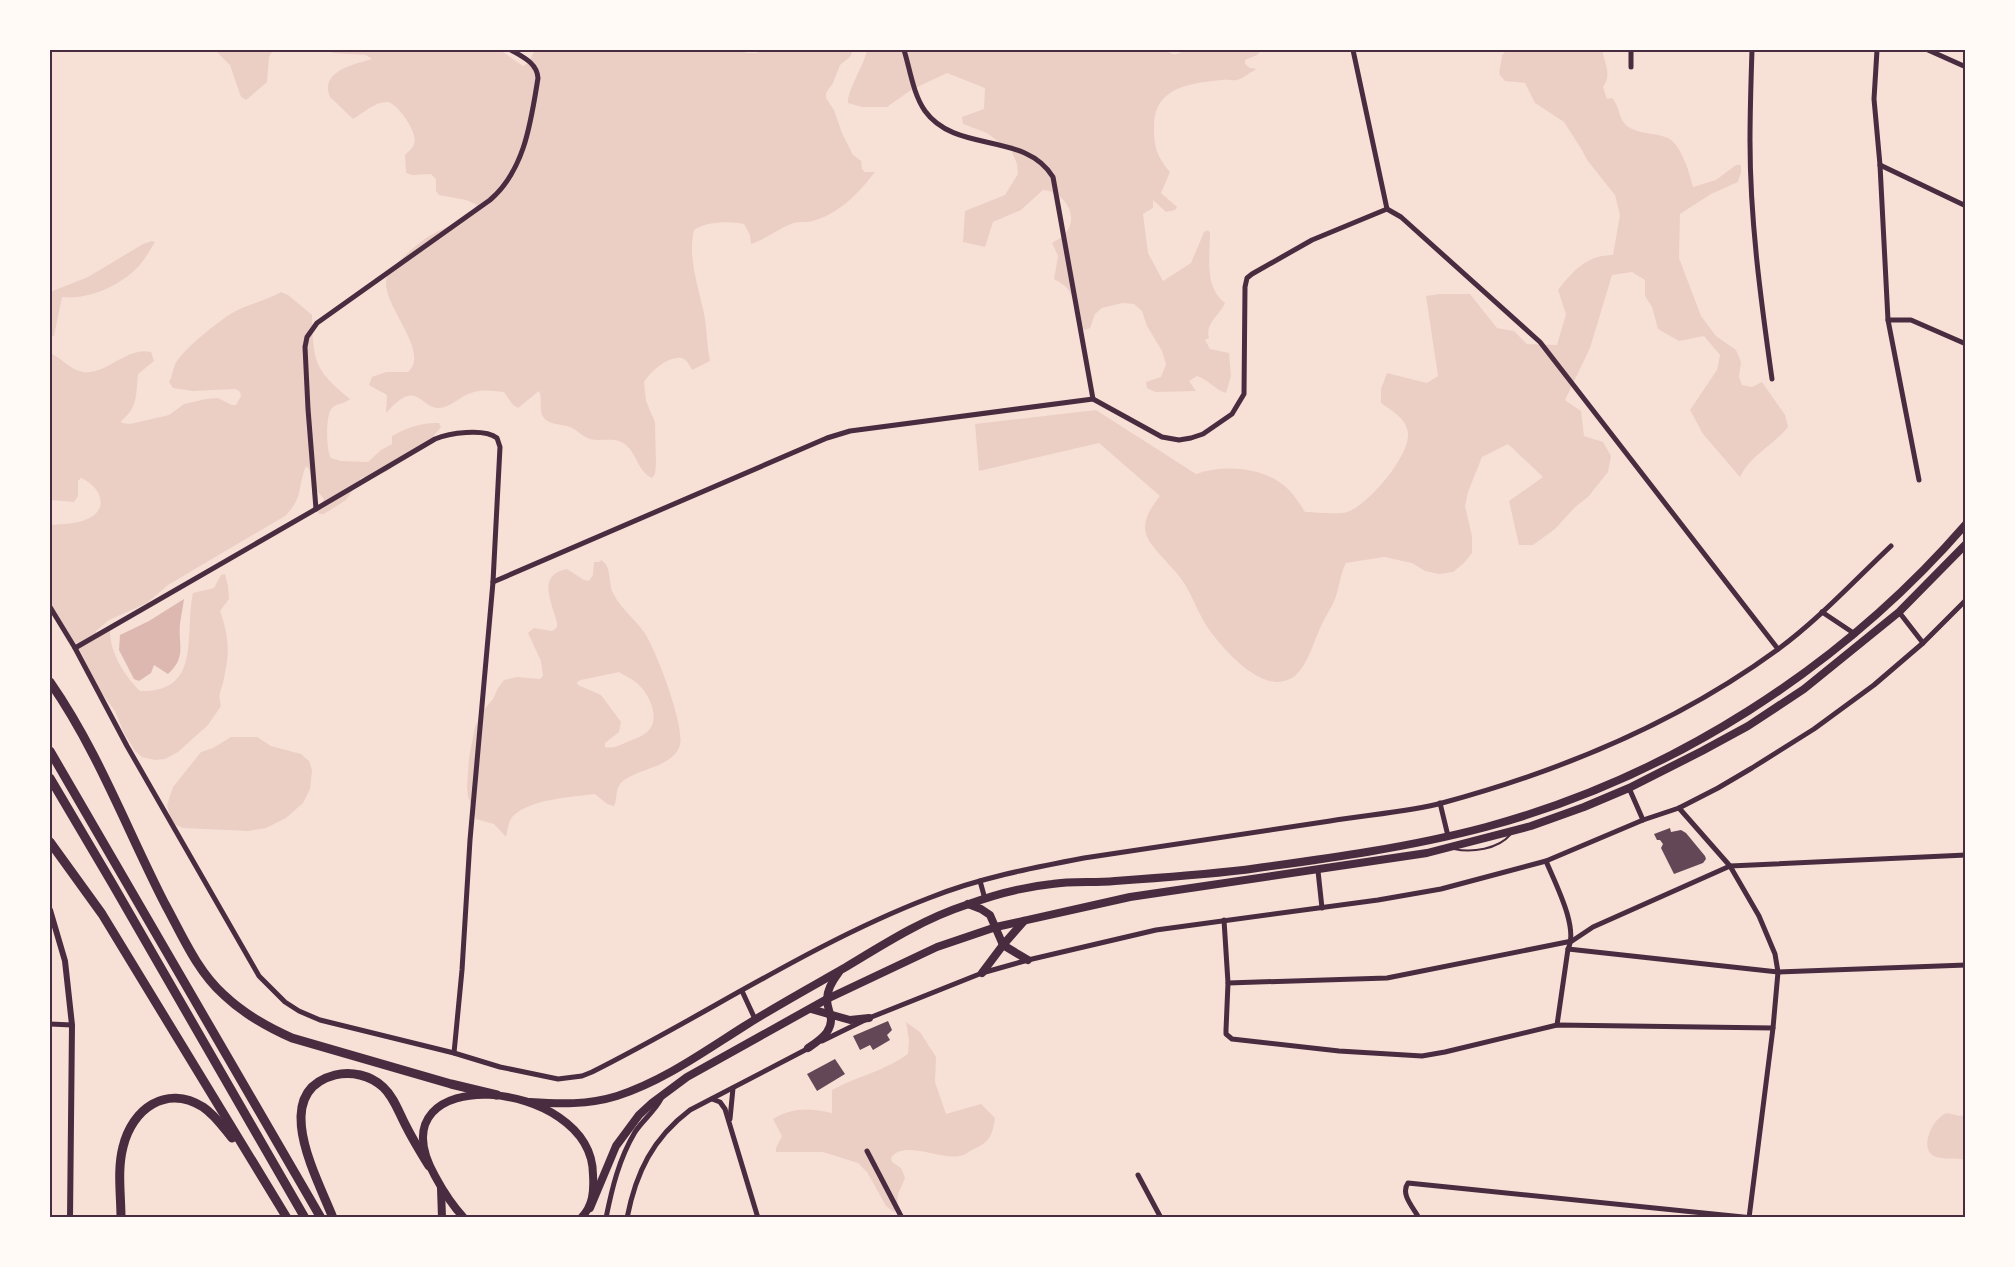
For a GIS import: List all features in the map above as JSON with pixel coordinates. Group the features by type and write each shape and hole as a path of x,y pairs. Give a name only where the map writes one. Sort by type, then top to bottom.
{"highway":[{"path":"50,682 91,749 142,859 190,951 222,994 249,1016 292,1038 497,1095"},
{"path":"50,751 321,1218"},
{"path":"50,778 304,1218"},
{"path":"50,842 102,914 286,1218"},
{"path":"333,1218 305,1146 299,1120 303,1102 309,1092 327,1078 343,1074 357,1074 383,1087 393,1100 429,1166"},
{"path":"121,1218 120,1174 123,1146 131,1125 137,1117 156,1102 177,1098 201,1106 213,1115 252,1163"}],"main road":[{"path":"464,1218 441,1188 422,1148 424,1126 434,1109 449,1100 464,1096 497,1095 530,1102 564,1104 595,1101 624,1093 676,1070 755,1019 897,936 968,904 1049,884 1190,876 1405,845 1448,836 1531,813 1578,796 1649,765 1736,719 1794,681 1856,634 1908,586 1965,524"},
{"path":"581,1218 590,1208 616,1146 639,1115 687,1077 827,999 937,947 996,927 1130,897 1318,871 1427,853 1513,831 1584,807 1629,788 1748,726 1804,689 1899,612 1965,544"},
{"path":"968,904 986,911 1003,945 1028,960"},
{"path":"982,973 1024,921"},
{"path":"808,1048 825,1035 829,1028 831,1013 827,999 832,981 841,970"},
{"path":"811,1009 850,1020 869,1018"},
{"path":"530,1102 555,1114 571,1126 587,1145 592,1157 594,1190 590,1208"},
{"path":"441,1188 442,1218"}],"street":[{"path":"316,509 308,409 305,347 307,337 317,323 490,200 509,179 530,127 538,78 534,65 511,50"},
{"path":"904,50 919,101 935,122 962,136 1024,151 1047,166 1053,177 1093,399"},
{"path":"1353,50 1387,209 1401,217 1540,342 1778,649"},
{"path":"1631,50 1631,67"},
{"path":"1752,50 1750,143 1753,198 1760,293 1772,379"},
{"path":"1877,50 1874,99 1880,165 1888,320 1919,480"},
{"path":"1928,50 1965,68"},
{"path":"1880,165 1965,206"},
{"path":"493,582 850,430 1093,399 1170,439 1191,438 1232,414 1244,394 1245,286 1247,279 1312,240 1387,209"},
{"path":"1888,320 1911,320 1965,344"},
{"path":"75,648 435,439 446,434 457,433 494,435 498,438 500,447 493,582 454,1053"},
{"path":"50,607 259,976 270,989 292,1007 320,1020 454,1053 500,1067 558,1079 571,1079 624,1056 742,991 878,921 929,898 980,881 1084,858 1440,803 1542,771 1606,747 1706,697 1778,649 1822,612 1891,546"},
{"path":"627,1218 648,1154 673,1123 690,1110 869,1018 982,973 1156,930 1322,908 1440,889 1546,861 1643,820 1679,808 1718,788 1814,729 1874,684 1923,643 1965,600"},
{"path":"1822,612 1856,634"},
{"path":"1899,612 1923,643"},
{"path":"1629,788 1643,820"},
{"path":"1440,803 1448,836"},
{"path":"1419,1218 1404,1193 1406,1184 1411,1182 1750,1217 1773,1028 1778,972 1775,954 1768,934 1730,866 1679,808"},
{"path":"1227,983 1386,978 1572,942 1593,927 1730,866 1965,855"},
{"path":"1546,861 1571,928 1572,942 1568,949 1557,1025"},
{"path":"1318,871 1322,908"},
{"path":"980,881 986,900"},
{"path":"50,910 65,961 72,1025 70,1218"},
{"path":"1224,920 1227,983 1226,1034 1232,1039 1339,1051 1422,1056 1557,1025 1773,1028"},
{"path":"1568,949 1778,972 1965,965"},
{"path":"742,991 755,1019"},
{"path":"50,1024 72,1025"},
{"path":"729,1122 733,1088"},
{"path":"606,1218 614,1181 629,1144 664,1093"},
{"path":"712,1099 720,1102 729,1122 758,1218"},
{"path":"867,1151 902,1218"},
{"path":"1138,1175 1161,1218"}],"shaded area":[{"path":"215,50 273,50 269,57 267,82 246,100 241,97 230,65"},
{"path":"330,50 500,50 523,66 528,63 535,50 743,50 746,53 756,53 763,50 853,50 850,57 840,65 826,93 826,98 834,110 853,155 861,161 862,169 865,172 875,172 855,195 832,213 813,221 794,223 751,244 750,235 744,224 718,222 694,230 693,264 705,319 710,361 692,370 684,359 671,359 655,369 644,382 646,401 655,422 656,464 652,478 643,471 631,450 623,443 615,440 590,439 570,427 544,418 541,412 539,391 518,408 504,392 484,391 467,395 442,408 430,406 416,397 408,396 386,413 387,395 369,385 372,377 386,372 408,372 414,363 414,352 410,339 386,287 387,277 400,260 420,243 461,220 477,205 466,200 439,195 436,191 436,179 431,174 406,173 405,155 413,147 415,139 407,120 392,104 379,103 353,119 330,97 328,88 334,75 348,66 372,59 366,55 332,53"},
{"path":"867,50 1167,50 1178,54 1185,50 1262,50 1245,60 1245,64 1250,68 1257,69 1242,78 1188,85 1168,94 1161,102 1156,112 1155,139 1159,155 1170,172 1161,193 1177,207 1175,210 1166,212 1153,200 1153,208 1143,214 1148,253 1163,281 1191,263 1204,232 1208,230 1210,233 1211,280 1218,296 1225,303 1211,323 1209,338 1205,340 1210,349 1229,353 1231,376 1226,393 1197,376 1189,381 1196,391 1155,392 1147,388 1146,382 1161,377 1166,364 1142,311 1134,304 1122,303 1102,308 1095,314 1090,328 1085,330 1081,326 1076,317 1069,291 1054,279 1058,256 1052,243 1064,235 1071,221 1068,206 1058,195 1043,190 1021,210 993,222 985,247 963,242 965,211 1005,195 1018,174 1012,152 987,133 963,124 962,117 984,109 985,88 947,73 911,90 887,107 862,107 848,103 850,91"},
{"path":"1506,50 1602,50 1607,69 1607,78 1603,87 1607,99 1612,98 1615,101 1622,120 1627,126 1673,141 1684,160 1693,187 1716,180 1736,165 1741,165 1738,182 1711,194 1680,214 1679,258 1701,316 1716,336 1736,350 1741,362 1739,377 1742,385 1752,387 1762,382 1785,415 1788,427 1750,462 1740,477 1703,434 1690,410 1717,370 1720,355 1704,336 1679,341 1658,329 1652,307 1645,296 1645,280 1632,272 1612,275 1590,348 1565,400 1581,411 1584,436 1603,442 1611,456 1608,472 1588,497 1575,507 1555,529 1533,545 1519,545 1509,501 1543,477 1508,444 1482,457 1465,506 1472,536 1472,553 1464,563 1453,572 1439,574 1425,571 1412,563 1384,557 1346,563 1334,601 1305,663 1292,678 1273,682 1240,664 1212,633 1182,580 1152,545 1146,534 1147,518 1160,496 1099,443 979,471 975,424 1096,410 1196,474 1219,469 1257,472 1279,482 1288,489 1305,512 1343,513 1356,508 1386,478 1407,443 1408,433 1404,423 1398,415 1381,403 1381,389 1387,373 1427,383 1438,376 1426,296 1470,294 1497,328 1514,331 1527,344 1557,345 1566,314 1558,290 1581,265 1596,258 1613,255 1620,215 1615,195 1587,160 1564,122 1535,103 1525,83 1505,81 1499,74 1502,56"},
{"path":"152,241 155,242 141,263 123,280 93,294 62,297 54,336 50,336 50,292 88,277"},
{"path":"281,292 312,315 313,343 322,372 350,399 330,410 327,432 331,458 341,461 368,462 392,444 392,436 403,430 427,423 439,423 441,427 432,438 386,472 361,478 346,500 324,514 319,514 318,511 324,499 314,487 306,466 298,498 285,516 168,585 147,603 109,620 96,631 96,633 110,630 115,655 140,691 160,689 174,682 187,658 193,593 214,588 221,575 225,574 229,599 220,611 227,636 228,652 220,694 221,706 208,725 178,752 165,759 155,760 142,757 135,751 115,711 97,687 82,654 50,608 50,525 83,521 94,515 101,504 98,492 81,478 78,481 78,496 74,502 50,500 50,353 74,369 92,372 125,356 142,351 151,352 154,361 138,374 133,406 121,421 122,423 130,424 169,415 184,404 206,399 218,398 236,405 241,396 236,389 193,391 173,388 169,382 175,365 189,347 226,317"},
{"path":"601,560 607,566 616,598 644,632 655,654 674,705 680,745 671,758 622,782 618,788 614,806 607,804 595,794 541,802 531,805 512,817 506,837 494,824 476,819 468,797 469,758 475,727 482,712 504,680 517,677 540,679 543,676 541,661 528,633 534,628 552,631 557,627 548,590 552,577 557,572 567,569 589,581 593,575 594,562","holes":["619,672 643,689 654,714 652,726 641,736 616,746 605,747 605,743 619,732 621,722 601,695 578,685 577,682"]},
{"path":"184,599 178,662 168,674 154,665 151,673 139,681 134,679 119,650 120,635 149,621"},
{"path":"231,737 257,737 271,746 301,754 309,761 312,770 310,789 303,803 286,818 266,828 248,831 183,828 176,825 171,820 167,805 173,787 201,752"},
{"path":"906,1022 920,1032 936,1057 935,1082 946,1114 981,1104 995,1118 993,1130 986,1141 963,1155 951,1156 904,1150 891,1158 892,1162 901,1168 905,1178 894,1212 886,1206 867,1172 858,1163 823,1152 776,1152 782,1136 773,1119 787,1112 801,1110 832,1113 832,1090 890,1065 908,1054 909,1040"},
{"path":"1947,1113 1965,1115 1965,1160 1936,1157 1930,1153 1928,1148 1927,1141 1932,1127"}],"building":[{"path":"1670,828 1671,832 1681,830 1686,833 1705,856 1703,863 1674,874 1661,848 1663,844 1654,834"},
{"path":"888,1021 892,1030 887,1035 890,1040 873,1050 870,1045 860,1050 853,1036"},
{"path":"835,1059 845,1074 817,1091 807,1074"}]}
